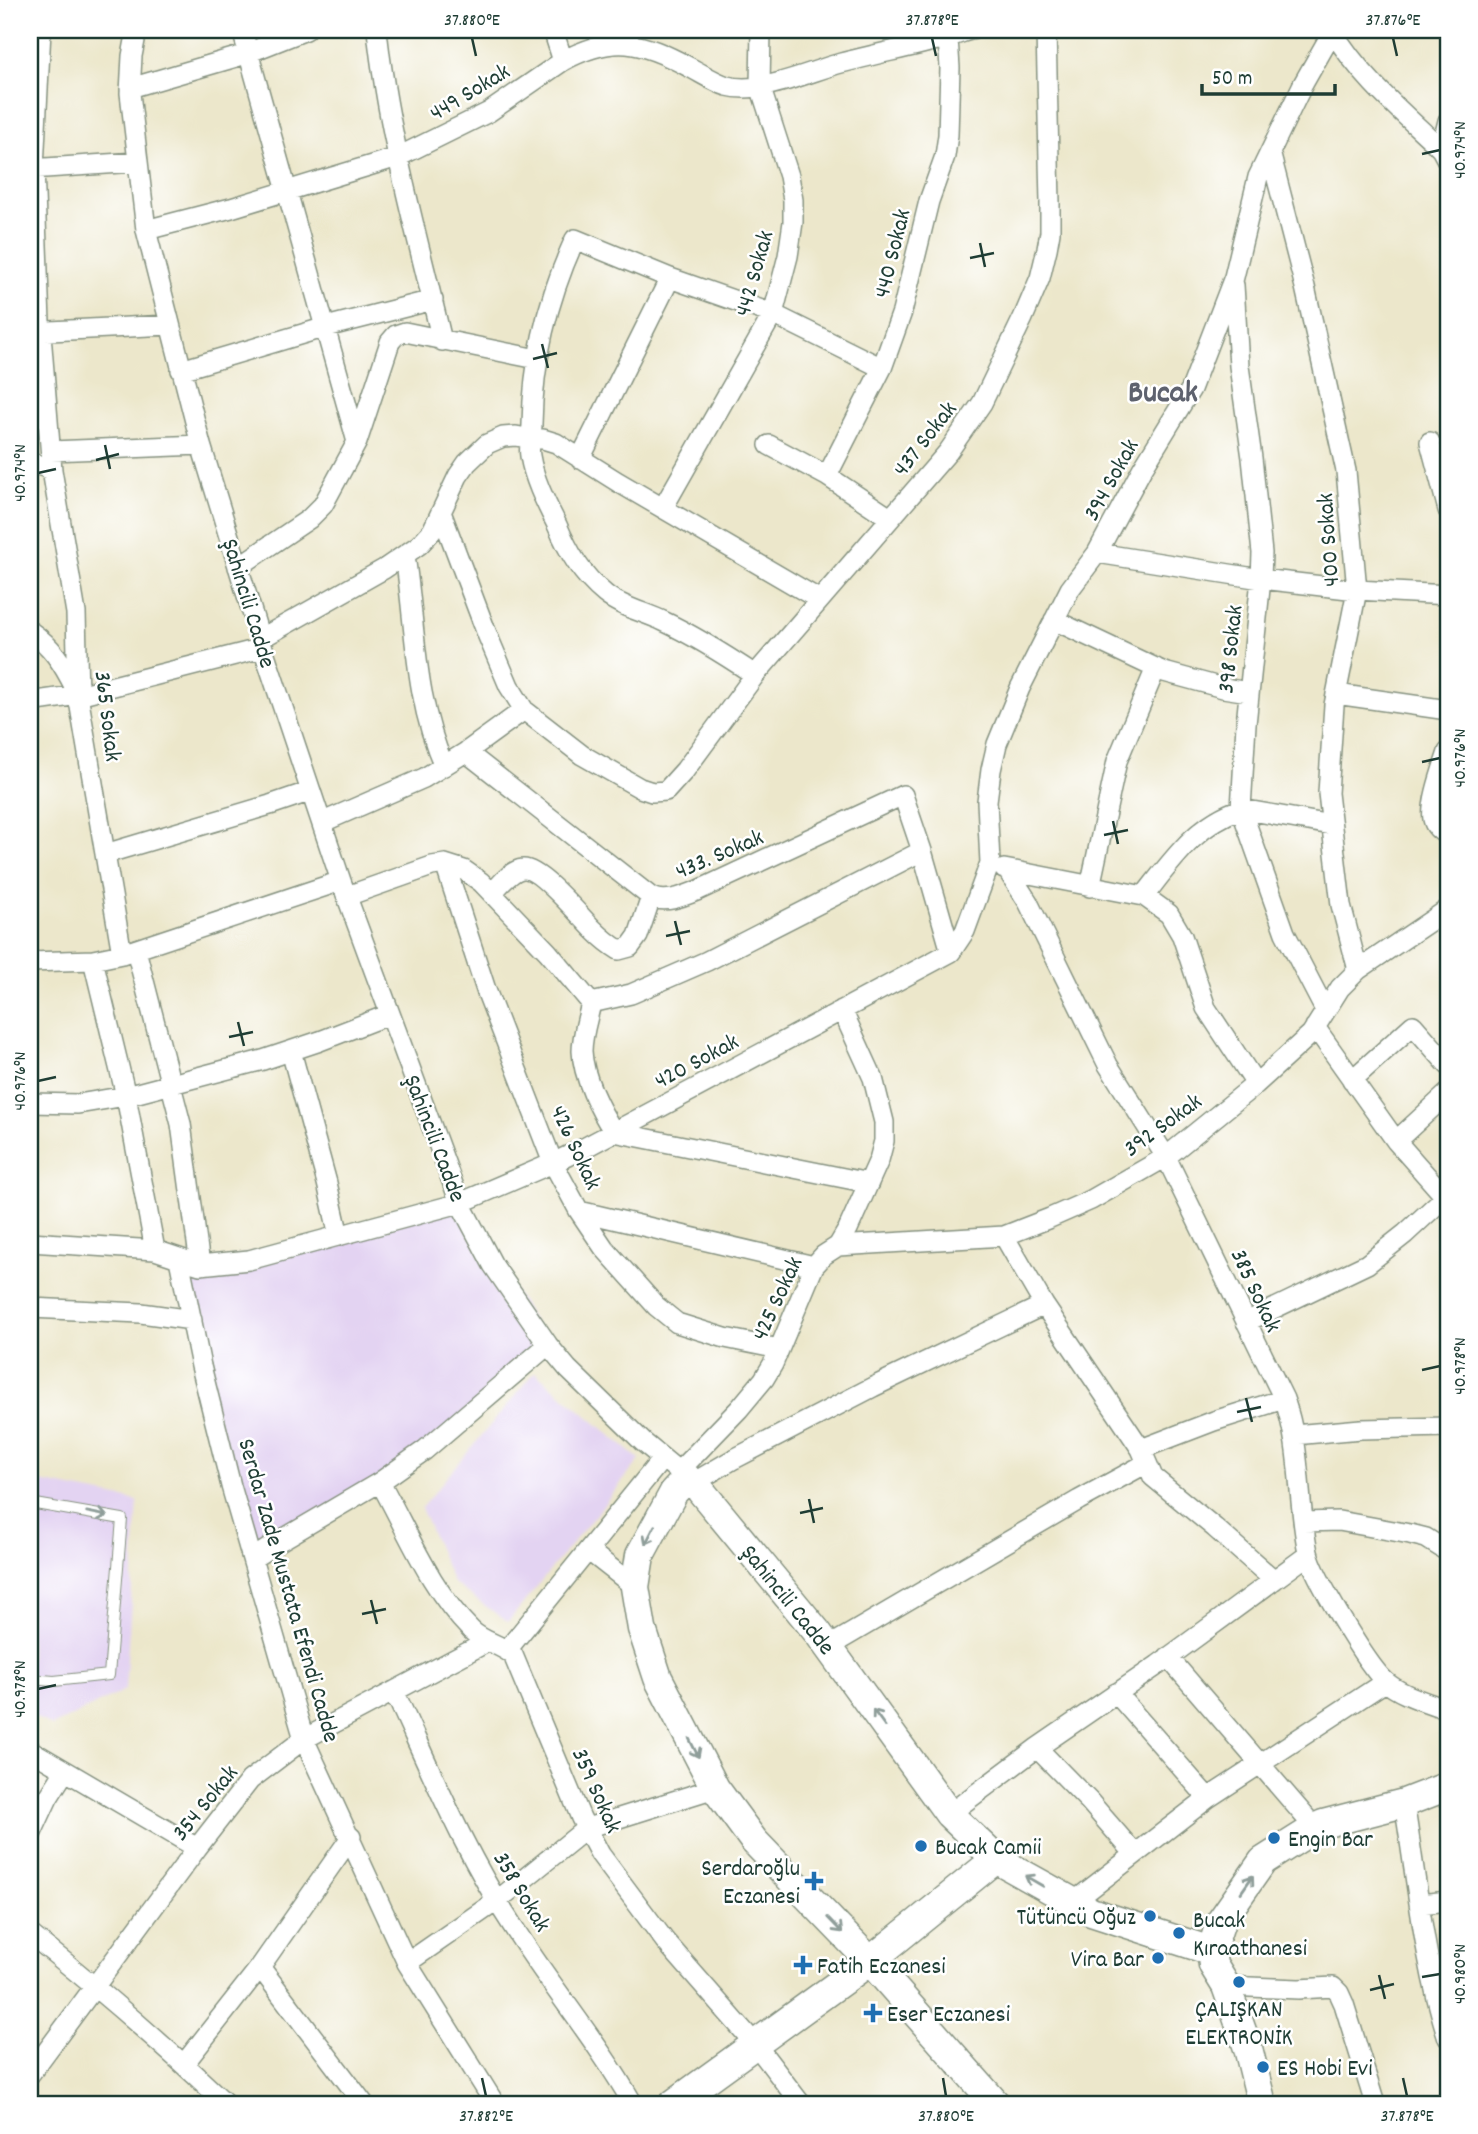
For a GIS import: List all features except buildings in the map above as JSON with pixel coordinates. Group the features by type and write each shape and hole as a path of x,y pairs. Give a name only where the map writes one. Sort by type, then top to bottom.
{"street":[{"name":"365 Sokak","path":"41,30 32,168 35,332 52,468 76,613 78,695 105,854 129,952 181,1124 200,1265"},
{"name":"Şahincili Cadde","path":"137,30 130,88 146,230 201,445 262,643 344,888 460,1203 493,1265 548,1345 587,1387 662,1459 690,1481 828,1647 949,1814 996,1859 1091,1912 1210,1951"},
{"path":"242,30 357,442"},
{"path":"130,88 247,54 306,30"},
{"path":"377,30 382,75 398,157 442,341"},
{"path":"553,30 563,61"},
{"name":"442 Sokak","path":"663,508 773,314 788,256 793,200 789,176 760,86 761,30"},
{"name":"449 Sokak","path":"146,230 231,208 398,157 489,112 563,61 584,51 619,42 641,45 674,58 726,86 746,89 947,34 971,30"},
{"name":"437 Sokak","path":"524,710 582,755 640,788 652,792 666,791 755,675 948,452 982,403 1040,278 1050,232 1046,30"},
{"path":"1333,31 1358,67 1445,155"},
{"name":"394 Sokak","path":"951,952 964,931 990,863 987,801 997,744 1020,688 1070,589 1097,553 1142,469 1191,389 1234,277 1258,177 1303,84 1333,31"},
{"name":"440 Sokak","path":"827,476 882,368 902,312 929,201 945,156 949,103 947,34"},
{"path":"1445,155 1448,121"},
{"name":"400 Sokak","path":"1270,152 1306,287 1346,471 1357,590 1336,694 1328,793 1341,905 1359,970"},
{"path":"32,168 137,162"},
{"path":"755,675 702,641 607,596 584,575 572,558 541,491 529,448 532,439 532,400 537,359 553,293 575,239 670,278 773,314 882,368"},
{"name":"398 Sokak","path":"1234,277 1239,366 1262,553 1241,809 1285,933 1320,1018 1352,1080 1396,1141 1447,1199"},
{"path":"580,459 670,278"},
{"path":"181,370 326,327 433,300"},
{"path":"35,332 169,325"},
{"path":"238,567 309,519 323,505 357,442 390,342 396,335 405,332 537,359"},
{"path":"30,702 78,695 262,643 404,556 428,538 463,470 487,444 503,437 543,439 556,443 820,600"},
{"path":"1430,442 1448,510"},
{"path":"30,462 52,468 201,445"},
{"path":"769,445 827,476 890,518"},
{"path":"323,822 424,778 466,752 524,710 504,676 441,512"},
{"path":"1097,553 1261,579 1357,590 1448,595"},
{"path":"404,556 418,673 431,731 444,766"},
{"path":"1054,620 1156,668 1223,688 1249,692"},
{"path":"30,631 57,656 78,695"},
{"path":"1090,887 1118,761 1156,668"},
{"path":"1336,694 1448,710"},
{"name":"433. Sokak","path":"466,752 659,901 699,890 903,794 922,851"},
{"path":"1448,752 1433,808 1433,818 1437,829 1448,836"},
{"path":"105,854 312,791"},
{"path":"1144,897 1195,836 1215,820 1241,809 1331,825"},
{"path":"591,1003 631,994 707,961 922,851 951,952"},
{"path":"990,863 1009,871 1144,897 1169,914 1188,952 1206,1008 1256,1084"},
{"path":"30,962 93,960 129,952 344,888 445,864 464,870 493,892 591,1003"},
{"name":"426 Sokak","path":"445,864 486,990 553,1163 604,1248 656,1306 677,1323 725,1338 779,1349"},
{"path":"493,892 511,874 521,868 529,869 619,950 630,947 638,936 651,897"},
{"name":"385 Sokak","path":"1009,871 1028,902 1108,1065 1166,1157 1283,1399 1294,1435 1308,1555 1324,1588 1385,1682 1409,1695 1448,1710"},
{"name":"392 Sokak","path":"838,1247 1004,1236 1091,1200 1166,1157 1256,1084 1311,1034 1340,988 1359,970 1448,909"},
{"name":"420 Sokak","path":"200,1265 248,1260 460,1203 553,1163 614,1132 951,952"},
{"path":"93,960 126,1096 155,1250"},
{"path":"591,1003 582,1050 584,1068 605,1118 614,1132 869,1183"},
{"name":"425 Sokak","path":"690,1481 773,1364 814,1266 824,1255 838,1247 879,1160 884,1141 884,1122 873,1078 842,1010"},
{"path":"30,1103 78,1104 126,1096 290,1051 390,1014"},
{"path":"1352,1080 1413,1025 1448,1065"},
{"path":"290,1051 339,1236"},
{"path":"1396,1141 1448,1093"},
{"path":"1246,1322 1367,1264 1447,1199"},
{"path":"579,1210 814,1266"},
{"path":"1004,1236 1044,1305 1144,1456 1153,1477 1274,1580"},
{"path":"30,1242 155,1250 200,1265"},
{"name":"Serdar Zade Mustata Efendi Cadde","path":"179,1259 201,1366 231,1486 304,1739 407,1963 495,2104"},
{"path":"996,2104 870,1961 754,1841 715,1788 658,1678 642,1629 635,1587 640,1555 674,1492 690,1481 862,1392 1044,1305"},
{"path":"30,1308 141,1313 192,1320"},
{"path":"252,1559 380,1482 425,1450 548,1345"},
{"path":"828,1647 1079,1500 1144,1456 1214,1421 1283,1399"},
{"path":"1294,1435 1361,1429 1448,1427"},
{"path":"380,1482 436,1585 452,1608 472,1632 507,1650 662,1459"},
{"path":"1304,1522 1339,1521 1410,1534 1426,1538 1448,1552"},
{"path":"589,1551 635,1587"},
{"path":"949,1814 1308,1555"},
{"name":"354 Sokak","path":"30,2074 250,1780 304,1739 488,1642"},
{"name":"359 Sokak","path":"507,1650 516,1662 600,1854 665,1941 756,2045 802,2104"},
{"path":"1168,1657 1315,1828"},
{"path":"1072,1903 1208,1798 1385,1682"},
{"name":"358 Sokak","path":"394,1691 459,1832 513,1927 574,2012 633,2104"},
{"path":"1116,1693 1208,1798"},
{"path":"1037,1748 1089,1801 1135,1854"},
{"path":"30,1750 197,1848"},
{"path":"30,1837 48,1798 65,1771"},
{"path":"1256,2103 1248,2048 1226,1986 1213,1965 1210,1951 1221,1921 1263,1861 1315,1828 1404,1803 1448,1786"},
{"path":"407,1963 498,1900 587,1828 715,1788"},
{"path":"1404,1803 1420,1904 1441,2015 1448,2038"},
{"path":"184,2064 260,1967 351,1837"},
{"path":"673,2104 870,1961 996,1859"},
{"path":"1420,1904 1448,1901"},
{"path":"30,1934 95,1986 226,2104"},
{"path":"260,1967 364,2104"},
{"path":"1226,1986 1299,1989 1334,1987 1343,2004 1375,2104"}],"lane":[{"path":"30,1503 122,1519 109,1675 54,1681 30,1679"}],"shaded area":[{"path":"460,1203 548,1345 380,1482 252,1559 185,1285 200,1265"},
{"path":"535,1372 640,1460 508,1622 453,1583 421,1508"},
{"path":"30,1480 138,1501 125,1690 52,1726 30,1715"}],"place":[{"name":"Engin Bar","path":"1274,1838"},
{"name":"Bucak Camii","path":"921,1846"},
{"name":"Serdaroğlu Eczanesi","path":"814,1881"},
{"name":"Tütüncü Oğuz","path":"1150,1916"},
{"name":"Bucak Kıraathanesi","path":"1179,1933"},
{"name":"Vira Bar","path":"1158,1958"},
{"name":"Fatih Eczanesi","path":"803,1965"},
{"name":"ÇALIŞKAN ELEKTRONİK","path":"1239,1982"},
{"name":"Eser Eczanesi","path":"873,2013"},
{"name":"ES Hobi Evi","path":"1263,2067"}],"district":[{"name":"Bucak","path":"1163,390"}]}
